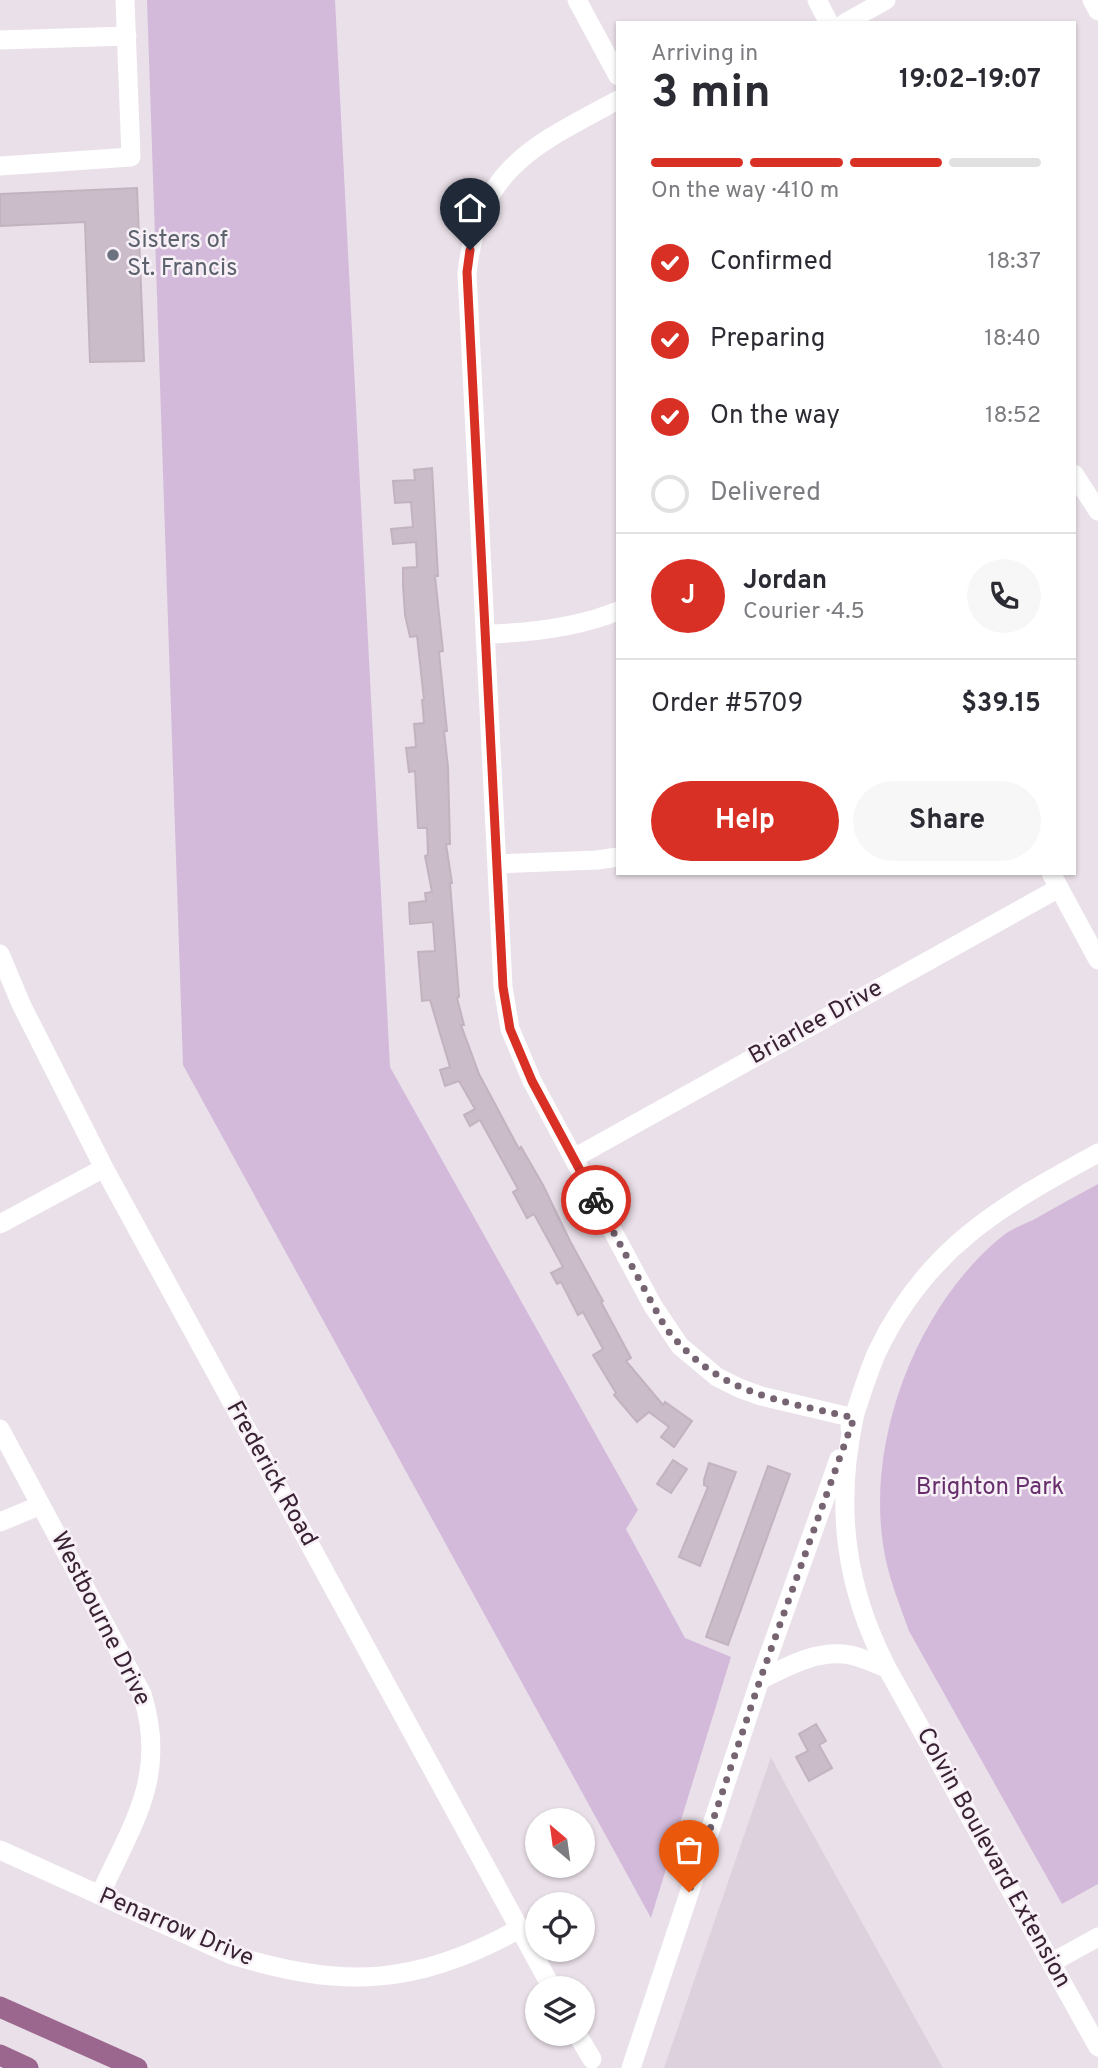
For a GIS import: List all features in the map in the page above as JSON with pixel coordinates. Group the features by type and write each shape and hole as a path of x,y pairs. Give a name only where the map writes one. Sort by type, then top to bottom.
{"main road":[{"path":"0,2007 136,2068"},
{"path":"0,2055 29,2068"}],"street":[{"path":"0,166 131,157 125,0"},
{"path":"577,0 616,72"},
{"path":"817,0 829,21"},
{"path":"849,21 886,0"},
{"path":"1092,0 1098,11"},
{"path":"0,40 127,36"},
{"path":"616,101 551,135 515,163 490,195 478,222 467,272 503,987 510,1029 532,1081 659,1317 680,1346 698,1363 739,1388 761,1396 854,1418"},
{"path":"1076,477 1096,503"},
{"path":"485,634 542,631 616,612"},
{"path":"497,864 616,857"},
{"path":"1055,881 1098,960"},
{"name":"Briarlee Drive","path":"574,1158 1055,881"},
{"name":"Frederick Road","path":"0,954 20,1004 104,1168 545,1976"},
{"path":"631,2068 760,1680 877,1353 913,1292 936,1264 962,1239 1020,1196 1098,1153"},
{"path":"0,1224 104,1168"},
{"name":"Colvin Boulevard Extension","path":"854,1418 845,1477 844,1513 847,1549 864,1618 887,1668 1098,2047"},
{"name":"Westbourne Drive","path":"0,1429 142,1694 152,1736 148,1785 100,1895"},
{"path":"0,1522 41,1504"},
{"path":"760,1680 790,1664 821,1655 850,1655 887,1668"},
{"name":"Penarrow Drive","path":"0,1850 232,1955 306,1974 344,1978 400,1975 439,1966 486,1947 519,1929"},
{"path":"1051,1963 1098,1937"},
{"path":"584,2046 592,2059"}],"shaded area":[{"path":"771,1757 790,1793 943,2068 664,2068"}],"green space":[{"path":"147,0 335,0 390,1067 638,1510 626,1529 685,1638 731,1657 651,1918 595,1816 595,1808 591,1808 183,1065"},
{"name":"Brighton Park","path":"1098,1184 1098,1884 1062,1904 909,1631 887,1566 880,1503 883,1461 891,1419 904,1377 922,1337 944,1300 970,1267 1004,1235"}],"building":[{"name":"Sisters of St. Francis","path":"137,188 144,361 90,362 85,222 0,226 0,194"},
{"path":"432,468 438,576 435,576 443,651 439,652 447,731 444,731 450,844 446,844 452,883 457,998 464,1025 461,1025 479,1074 519,1149 521,1147 543,1185 631,1358 626,1361 663,1405 665,1402 692,1421 674,1447 661,1437 669,1427 649,1412 637,1422 614,1395 616,1393 593,1355 603,1349 583,1312 578,1315 561,1282 557,1284 551,1273 563,1267 534,1214 527,1218 513,1192 518,1189 480,1120 470,1126 464,1115 475,1109 459,1081 445,1086 440,1070 450,1067 430,1000 422,1001 418,952 435,951 433,922 410,924 409,903 426,901 425,893 432,892 425,856 428,855 427,828 418,828 415,771 409,772 406,748 416,747 414,724 424,723 417,636 410,637 403,585 403,568 417,567 416,542 393,544 391,529 413,527 411,502 395,503 393,481 415,480 414,470"},
{"path":"673,1460 687,1469 671,1493 657,1484"},
{"path":"709,1463 736,1472 700,1566 679,1557 708,1487 704,1485 704,1480"},
{"path":"768,1466 790,1474 728,1645 706,1637"},
{"path":"816,1724 826,1741 819,1745 832,1768 809,1781 796,1757 808,1751 799,1734"}],"way so far":[{"path":"596,1200 665,1327 698,1363 717,1377 761,1396 854,1418 760,1680 689,1892"}],"place":[{"name":"Sisters of St. Francis","path":"113,255"}],"route":[{"path":"470,250 467,272 503,987 510,1029 532,1081 596,1200"}]}
